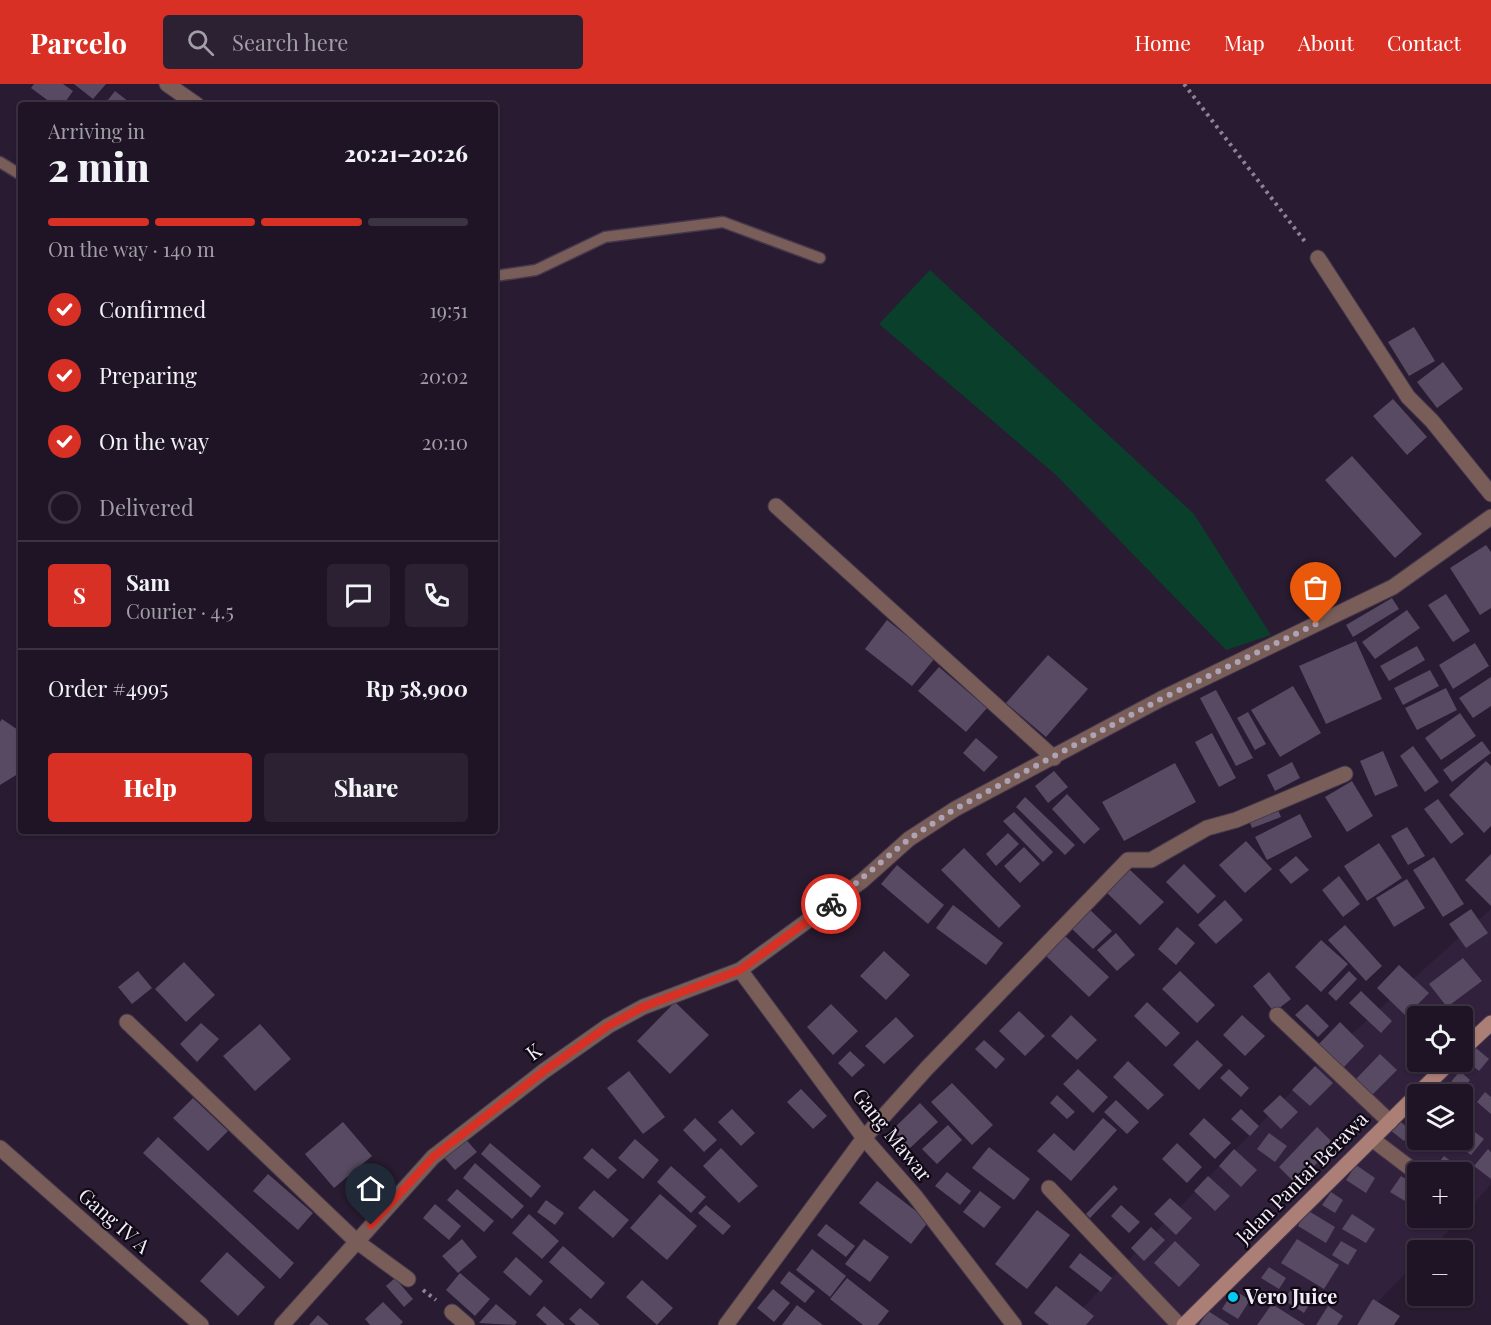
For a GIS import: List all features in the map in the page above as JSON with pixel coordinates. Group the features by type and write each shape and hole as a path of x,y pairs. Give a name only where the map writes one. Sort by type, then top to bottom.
{"street":[{"path":"167,84 193,102"},
{"path":"1318,258 1408,397 1432,421 1491,494"},
{"path":"776,506 1054,758"},
{"name":"K","path":"282,1325 433,1157 544,1071 608,1026 643,1007 740,970 861,881 909,839 955,809 1161,699 1393,587 1491,517"},
{"path":"726,1325 864,1138 927,1068 1128,860 1151,861 1207,828 1236,820 1345,774"},
{"name":"Gang Mawar","path":"740,970 864,1138 915,1196 1014,1325"},
{"path":"1277,1015 1390,1122"},
{"path":"127,1022 356,1242 408,1279"},
{"path":"1473,1040 1491,1023"},
{"name":"Jalan Pantai Berawa","path":"1181,1325 1440,1072"},
{"path":"1372,1139 1407,1166"},
{"name":"Gang IV A","path":"0,1148 201,1325"},
{"path":"1049,1188 1181,1325"},
{"path":"452,1312 466,1325"}],"lane":[{"path":"0,162 18,173"},
{"path":"498,276 536,270 605,237 723,222 820,258"}],"path":[{"path":"1184,84 1318,258"},
{"path":"408,1279 452,1312"}],"shaded area":[{"path":"1491,909 1491,1184 1473,1205 1473,1162 1407,1162 1407,1228 1451,1228 1440,1240 1407,1240 1407,1272 1355,1325 1066,1325 1318,1064"}],"green space":[{"path":"930,270 1194,514 1271,635 1226,650 1056,475 879,324"}],"building":[{"path":"34,84 63,84 73,91 65,102 50,102 31,88"},
{"path":"74,84 106,84 93,99"},
{"path":"115,91 129,102 106,102"},
{"path":"1414,327 1435,361 1409,376 1388,342"},
{"path":"1443,362 1463,389 1437,408 1417,382"},
{"path":"1393,399 1427,437 1407,455 1373,416"},
{"path":"1352,456 1422,534 1395,558 1325,480"},
{"path":"1486,545 1491,552 1491,608 1480,615 1450,568"},
{"path":"1446,594 1470,631 1453,642 1428,605"},
{"path":"1392,598 1399,609 1353,637 1346,625"},
{"path":"1407,610 1420,628 1375,659 1362,642"},
{"path":"887,620 935,658 912,686 865,649"},
{"path":"1356,641 1382,699 1326,724 1299,666"},
{"path":"1475,643 1489,666 1453,689 1439,665"},
{"path":"1417,646 1425,660 1389,681 1380,666"},
{"path":"1048,655 1088,689 1046,737 1006,703"},
{"path":"939,667 987,708 966,732 918,691"},
{"path":"1430,670 1439,686 1403,705 1394,688"},
{"path":"1491,677 1491,706 1473,718 1459,698"},
{"path":"1293,686 1321,733 1280,757 1251,710"},
{"path":"1446,688 1457,710 1417,730 1405,708"},
{"path":"1216,690 1253,758 1236,766 1200,698"},
{"path":"1248,712 1266,744 1255,750 1237,718"},
{"path":"1460,713 1476,736 1441,760 1425,738"},
{"path":"2,719 18,730 18,774 0,785 0,722"},
{"path":"1212,733 1236,778 1219,787 1195,742"},
{"path":"976,738 998,757 984,772 963,753"},
{"path":"1482,741 1491,753 1452,782 1443,770"},
{"path":"1413,746 1439,782 1425,792 1400,756"},
{"path":"1383,751 1398,786 1375,796 1360,761"},
{"path":"1486,761 1491,766 1491,826 1484,833 1449,795"},
{"path":"1292,762 1300,778 1275,791 1267,775"},
{"path":"1175,763 1196,802 1124,841 1102,802"},
{"path":"1054,771 1068,787 1048,803 1035,786"},
{"path":"1352,781 1373,816 1347,832 1325,797"},
{"path":"1067,794 1100,829 1084,844 1052,809"},
{"path":"1025,797 1075,845 1065,855 1016,807"},
{"path":"1438,799 1464,834 1451,844 1424,809"},
{"path":"1277,807 1281,817 1252,828 1248,818"},
{"path":"1014,812 1053,852 1043,862 1003,821"},
{"path":"1300,814 1312,837 1267,860 1255,837"},
{"path":"1407,827 1425,856 1408,865 1391,836"},
{"path":"1008,833 1019,844 996,866 986,854"},
{"path":"1246,841 1272,869 1245,893 1219,865"},
{"path":"1379,843 1402,878 1367,901 1344,866"},
{"path":"1024,847 1040,864 1020,883 1004,866"},
{"path":"964,848 1021,906 999,928 941,870"},
{"path":"1491,854 1491,906 1465,880"},
{"path":"1296,856 1309,870 1291,884 1279,870"},
{"path":"1434,857 1464,904 1443,917 1413,870"},
{"path":"1184,864 1216,896 1198,914 1166,882"},
{"path":"897,865 944,905 928,924 881,884"},
{"path":"1128,868 1164,902 1140,925 1105,891"},
{"path":"1339,876 1360,904 1343,917 1322,890"},
{"path":"1407,879 1425,908 1394,927 1376,898"},
{"path":"1225,900 1243,920 1216,944 1198,925"},
{"path":"953,905 1003,943 986,965 936,928"},
{"path":"1088,908 1112,931 1093,949 1070,927"},
{"path":"1471,909 1488,933 1466,948 1449,924"},
{"path":"1345,925 1382,966 1366,981 1328,940"},
{"path":"1177,927 1195,943 1176,965 1158,949"},
{"path":"1116,933 1135,955 1117,971 1097,950"},
{"path":"1063,934 1109,977 1089,997 1044,954"},
{"path":"1321,940 1348,964 1321,992 1295,967"},
{"path":"884,951 910,975 886,1000 860,976"},
{"path":"1463,958 1482,981 1448,1006 1429,984"},
{"path":"184,962 215,995 186,1022 155,989"},
{"path":"1399,965 1429,993 1416,1006 1407,1006 1406,1016 1377,988"},
{"path":"138,971 152,988 132,1004 118,987"},
{"path":"1180,971 1215,1005 1197,1023 1162,989"},
{"path":"1349,971 1357,979 1336,1001 1328,993"},
{"path":"1269,972 1291,999 1274,1012 1253,986"},
{"path":"1361,991 1392,1021 1381,1033 1349,1003"},
{"path":"675,1002 709,1035 670,1074 637,1041"},
{"path":"1147,1002 1180,1033 1166,1047 1134,1016"},
{"path":"831,1004 858,1031 833,1055 807,1027"},
{"path":"1307,1004 1329,1026 1318,1037 1295,1015"},
{"path":"1019,1011 1045,1036 1025,1056 999,1031"},
{"path":"1071,1015 1097,1040 1077,1060 1051,1036"},
{"path":"1242,1015 1265,1036 1245,1056 1223,1035"},
{"path":"896,1017 914,1036 884,1064 865,1046"},
{"path":"1340,1022 1364,1046 1342,1069 1318,1045"},
{"path":"201,1023 219,1039 197,1062 180,1044"},
{"path":"260,1024 291,1059 255,1091 223,1056"},
{"path":"984,1040 1005,1059 996,1069 975,1049"},
{"path":"1197,1040 1223,1065 1199,1090 1173,1065"},
{"path":"1476,1048 1489,1059 1479,1071 1473,1066 1473,1052"},
{"path":"850,1051 865,1065 852,1077 838,1063"},
{"path":"1380,1054 1397,1070 1372,1095 1356,1079"},
{"path":"1128,1061 1164,1095 1148,1110 1113,1077"},
{"path":"1315,1066 1333,1083 1310,1106 1292,1090"},
{"path":"1078,1069 1108,1097 1093,1113 1063,1084"},
{"path":"1229,1069 1249,1088 1241,1097 1220,1078"},
{"path":"629,1071 665,1117 643,1134 607,1088"},
{"path":"1459,1072 1470,1080 1467,1084 1451,1082"},
{"path":"952,1083 993,1125 972,1145 931,1102"},
{"path":"801,1089 827,1116 813,1129 787,1102"},
{"path":"1485,1092 1491,1097 1491,1114 1477,1102"},
{"path":"1057,1095 1075,1112 1067,1119 1050,1103"},
{"path":"1280,1095 1298,1112 1281,1129 1263,1111"},
{"path":"193,1098 228,1131 208,1151 173,1118"},
{"path":"1116,1100 1139,1122 1127,1134 1104,1112"},
{"path":"920,1103 938,1122 910,1148 892,1130"},
{"path":"732,1109 755,1133 741,1146 718,1122"},
{"path":"1241,1109 1259,1126 1250,1136 1231,1119"},
{"path":"695,1118 717,1140 704,1152 683,1130"},
{"path":"1103,1118 1117,1130 1071,1181 1037,1151 1054,1133 1074,1151"},
{"path":"1204,1118 1231,1143 1215,1159 1189,1134"},
{"path":"1397,1119 1407,1127 1407,1137 1404,1141 1389,1129"},
{"path":"343,1122 372,1156 334,1188 305,1154"},
{"path":"948,1125 962,1140 937,1164 922,1149"},
{"path":"1317,1127 1335,1145 1296,1184 1279,1167"},
{"path":"1473,1130 1484,1139 1471,1155 1465,1150 1473,1150"},
{"path":"1269,1133 1287,1146 1275,1162 1257,1149"},
{"path":"462,1135 477,1152 455,1170 441,1154"},
{"path":"158,1137 294,1263 280,1279 143,1153"},
{"path":"635,1139 659,1160 643,1179 618,1158"},
{"path":"490,1143 541,1186 531,1198 481,1154"},
{"path":"1177,1143 1202,1167 1187,1183 1162,1159"},
{"path":"989,1147 1030,1179 1014,1200 972,1168"},
{"path":"592,1148 617,1170 608,1179 583,1158"},
{"path":"721,1148 758,1186 739,1203 703,1166"},
{"path":"1234,1149 1257,1170 1241,1187 1219,1166"},
{"path":"1488,1149 1491,1152 1491,1179 1474,1166"},
{"path":"1444,1156 1452,1162 1439,1162"},
{"path":"475,1163 524,1206 512,1219 463,1178"},
{"path":"1356,1165 1375,1178 1366,1193 1346,1180"},
{"path":"671,1166 706,1197 691,1213 657,1182"},
{"path":"947,1172 971,1191 960,1205 935,1186"},
{"path":"268,1174 313,1213 298,1230 253,1191"},
{"path":"1208,1176 1230,1196 1215,1211 1194,1191"},
{"path":"1401,1176 1407,1180 1407,1202 1390,1192"},
{"path":"877,1181 929,1221 911,1244 859,1203"},
{"path":"1114,1185 1118,1189 1090,1218 1086,1214"},
{"path":"457,1189 494,1221 484,1232 447,1200"},
{"path":"594,1190 629,1220 613,1238 578,1208"},
{"path":"980,1191 1001,1207 984,1228 963,1212"},
{"path":"1331,1192 1343,1200 1335,1213 1322,1205"},
{"path":"660,1194 697,1226 667,1260 630,1228"},
{"path":"1170,1198 1192,1218 1176,1235 1154,1214"},
{"path":"546,1200 564,1213 555,1225 537,1212"},
{"path":"435,1204 461,1226 449,1240 423,1218"},
{"path":"706,1205 731,1226 723,1235 698,1213"},
{"path":"1121,1205 1140,1222 1129,1233 1111,1216"},
{"path":"1037,1210 1070,1235 1027,1289 995,1264"},
{"path":"1307,1210 1335,1227 1326,1243 1298,1226"},
{"path":"529,1214 559,1241 542,1259 512,1233"},
{"path":"1352,1214 1375,1229 1366,1243 1342,1229"},
{"path":"826,1224 855,1246 846,1257 817,1235"},
{"path":"1151,1227 1165,1240 1144,1261 1131,1248"},
{"path":"462,1239 477,1257 458,1273 442,1256"},
{"path":"864,1239 889,1257 870,1282 845,1264"},
{"path":"1297,1239 1339,1265 1324,1289 1281,1263"},
{"path":"1175,1241 1200,1265 1179,1287 1154,1263"},
{"path":"1341,1241 1357,1250 1348,1265 1332,1255"},
{"path":"563,1246 605,1283 591,1299 549,1262"},
{"path":"812,1249 846,1276 830,1297 796,1270"},
{"path":"227,1252 265,1287 238,1316 200,1281"},
{"path":"1080,1253 1112,1278 1101,1292 1069,1267"},
{"path":"516,1257 543,1281 530,1296 503,1272"},
{"path":"1269,1267 1286,1278 1279,1289 1261,1278"},
{"path":"789,1271 815,1291 805,1303 780,1283"},
{"path":"460,1273 490,1299 475,1316 446,1290"},
{"path":"395,1278 413,1299 404,1307 386,1286"},
{"path":"847,1278 889,1311 878,1325 863,1325 830,1299"},
{"path":"642,1280 673,1308 657,1325 626,1297"},
{"path":"1056,1286 1094,1316 1086,1325 1049,1325 1034,1313"},
{"path":"1292,1288 1312,1300 1304,1313 1284,1300"},
{"path":"773,1289 790,1303 774,1322 757,1308"},
{"path":"1234,1290 1250,1300 1238,1319 1222,1309"},
{"path":"1373,1299 1400,1316 1394,1325 1357,1325"},
{"path":"383,1302 403,1322 400,1325 370,1325 365,1319"},
{"path":"496,1304 517,1322 515,1325 479,1323"},
{"path":"1272,1304 1305,1325 1257,1325"},
{"path":"797,1305 823,1325 782,1325"},
{"path":"544,1306 565,1325 547,1325 536,1315"},
{"path":"1328,1306 1343,1316 1337,1325 1316,1325"},
{"path":"580,1308 600,1325 576,1325 569,1319"},
{"path":"1208,1311 1230,1325 1199,1325"},
{"path":"318,1315 329,1325 309,1325"}],"way so far":[{"path":"831,904 909,839 955,809 1161,699 1316,624"}],"place":[{"name":"Vero Juice","path":"1233,1297"}],"route":[{"path":"371,1225 433,1157 544,1071 608,1026 643,1007 740,970 831,904"}]}
